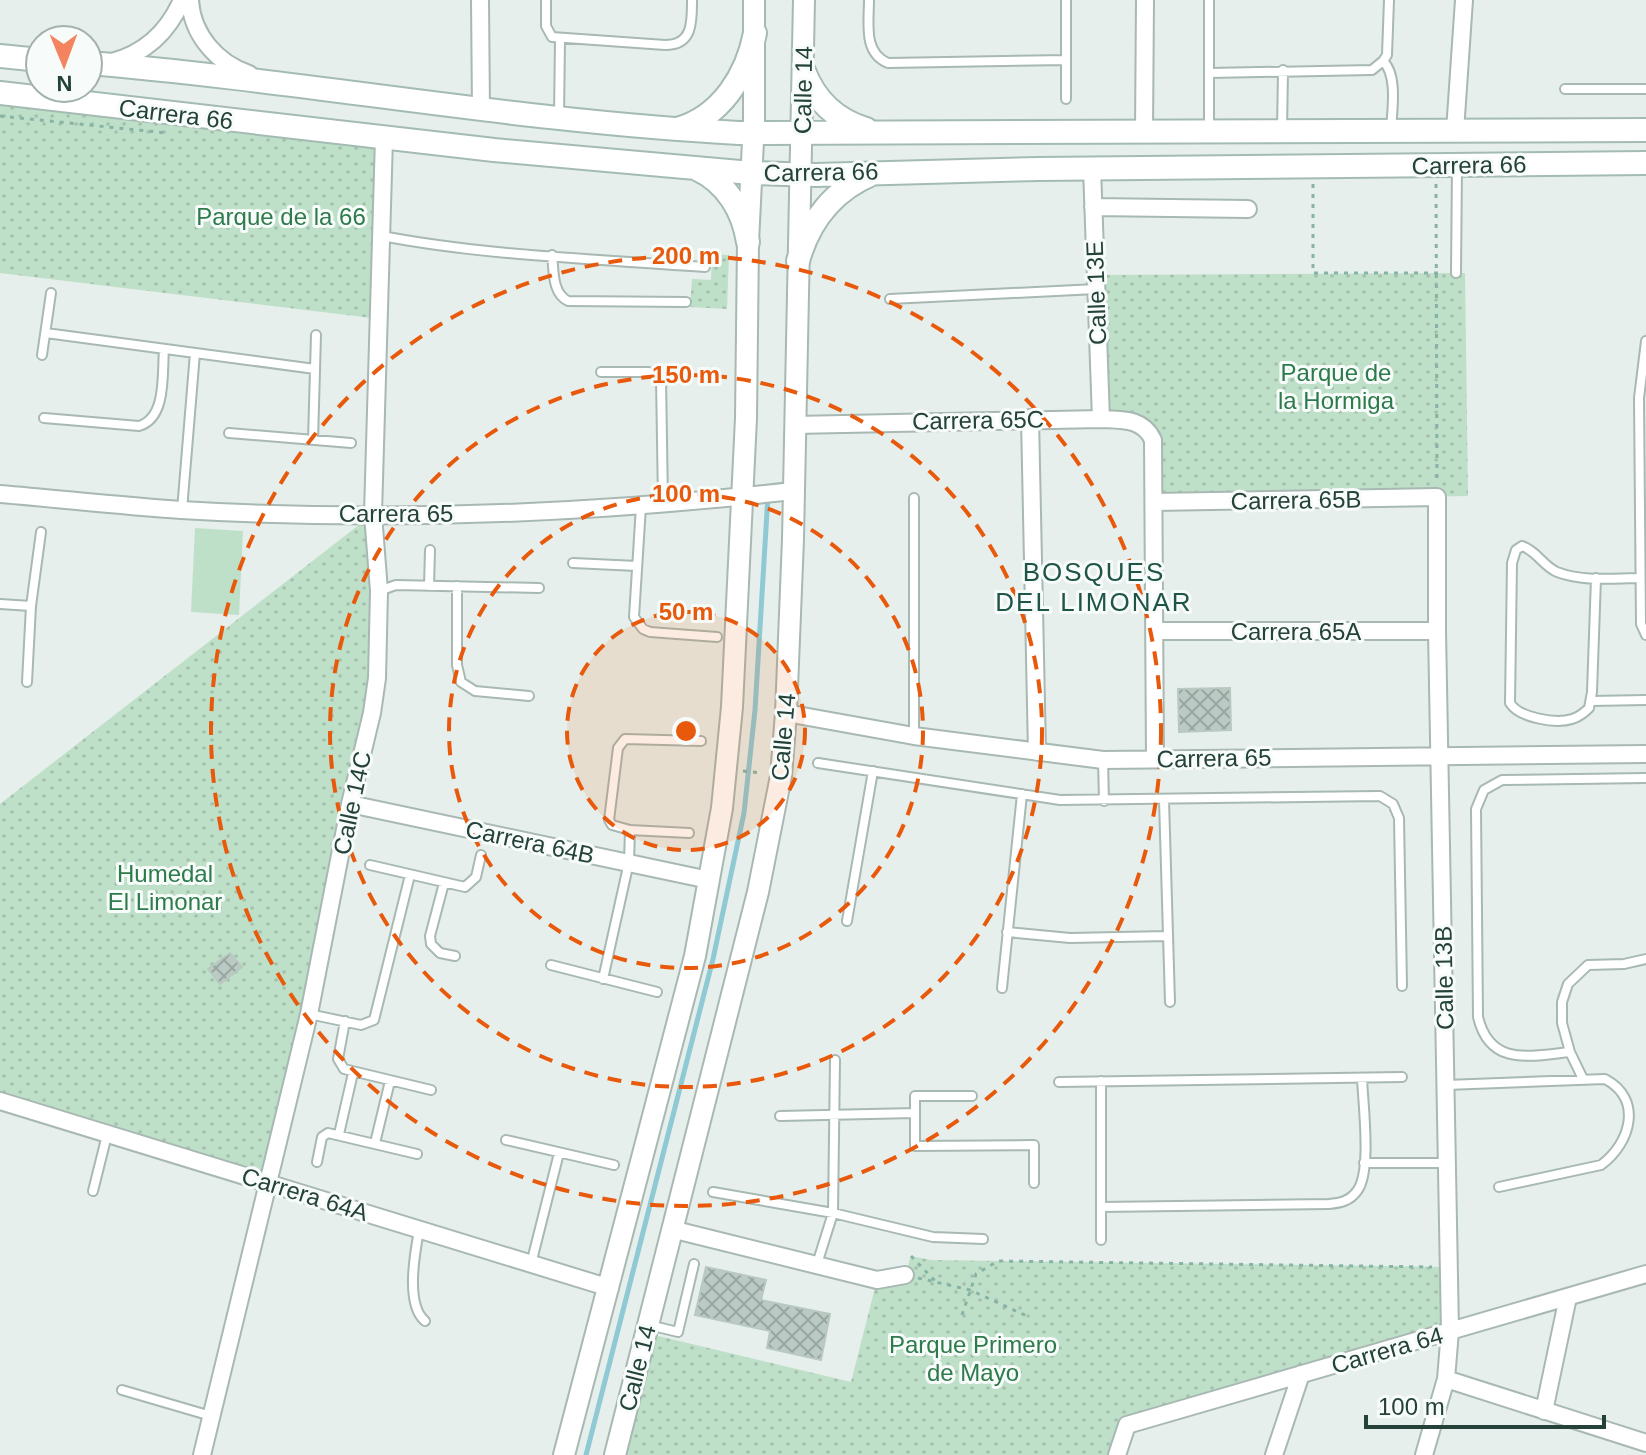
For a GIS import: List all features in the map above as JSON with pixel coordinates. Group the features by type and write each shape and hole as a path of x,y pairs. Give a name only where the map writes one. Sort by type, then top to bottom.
{"main road":[{"path":"672,130 703,116 729,93 746,65 755,33"},
{"path":"0,56 24,58"},
{"name":"Carrera 66","path":"104,65 266,80 481,110 672,130 802,134 1646,130"},
{"path":"804,71 817,95 836,115 860,128 887,132"},
{"name":"Carrera 66","path":"0,93 384,138 751,173 800,175 1092,168 1646,163"},
{"path":"1039,132 1031,141 1029,150 1031,160 1039,169"},
{"path":"1281,167 1282,132"},
{"path":"692,168 709,176 729,193 742,217 748,242"},
{"path":"798,261 810,228 831,200 855,182 882,171"}],"street":[{"path":"104,62 132,57 158,39 182,0"},
{"path":"190,0 191,17 208,47 234,69 266,80"},
{"path":"480,0 481,110"},
{"name":"Calle 14","path":"564,1455 695,956 722,808 732,707 746,418 748,242 754,133 754,0"},
{"name":"Calle 14","path":"615,1455 758,892 781,776 793,539 804,0"},
{"path":"1144,132 1145,0"},
{"path":"1455,131 1464,0"},
{"name":"Calle 14C","path":"202,1455 309,1014 377,678 379,591 373,514 384,138"},
{"name":"Calle 13E","path":"1092,168 1101,419"},
{"path":"1093,207 1248,209"},
{"path":"1030,418 1037,752"},
{"name":"Carrera 65C","path":"794,425 1030,418 1137,422 1148,429 1153,440 1154,502"},
{"name":"Carrera 65","path":"0,494 182,510 373,514 507,512 641,505 792,491"},
{"name":"Carrera 65B","path":"1154,502 1437,497"},
{"name":"Calle 13B","path":"1424,1455 1446,1379 1450,1331 1437,497"},
{"path":"1154,502 1155,759"},
{"name":"Carrera 65A","path":"1155,631 1437,631"},
{"name":"Carrera 65","path":"786,713 914,736 1103,760 1646,754"},
{"name":"Carrera 64B","path":"350,804 709,880"},
{"name":"Carrera 64A","path":"0,1101 610,1288"},
{"path":"671,1229 877,1280 905,1275"},
{"name":"Carrera 64","path":"1117,1455 1127,1425 1646,1274"},
{"path":"1544,1411 1568,1297"},
{"path":"1274,1455 1301,1374"},
{"path":"1446,1379 1646,1443"}],"lane":[{"path":"546,0 547,33 560,39 672,45 679,43 689,33 692,0"},
{"path":"869,0 870,46 877,57 888,63 1066,60"},
{"path":"1066,0 1066,99"},
{"path":"1209,0 1209,132"},
{"path":"1209,73 1372,70 1383,61 1388,47 1389,0"},
{"path":"559,118 560,39"},
{"path":"1383,61 1389,66 1391,79 1391,131"},
{"path":"1282,132 1283,70"},
{"path":"1565,89 1646,89"},
{"path":"1456,273 1457,165"},
{"path":"382,236 410,242 705,267"},
{"path":"552,255 556,289 560,297 568,301 686,302"},
{"path":"890,299 1096,289"},
{"path":"42,355 51,293"},
{"path":"46,333 315,369"},
{"path":"313,440 316,335"},
{"path":"1646,341 1639,398 1641,624 1646,635"},
{"path":"44,418 145,424 158,410 164,349"},
{"path":"182,510 195,353"},
{"path":"601,372 649,372 661,378 663,503"},
{"path":"229,433 351,443"},
{"path":"914,498 914,736"},
{"path":"641,505 634,617 643,629 650,632 717,637"},
{"path":"27,682 31,606 41,532"},
{"path":"1596,578 1589,708 1570,721 1527,717 1514,710 1510,703 1512,563 1516,550 1522,546 1531,549 1544,564 1558,572 1583,578 1596,578 1640,578"},
{"path":"429,586 430,550"},
{"path":"573,563 637,566"},
{"path":"379,591 396,585 539,588"},
{"path":"457,586 457,665 461,682 475,691 529,696"},
{"path":"0,604 31,606"},
{"path":"1591,701 1646,700"},
{"path":"689,833 630,830 612,825 609,820 618,748 625,739 701,741"},
{"path":"1103,760 1104,801"},
{"path":"818,763 1060,800 1373,796 1387,799 1399,818 1402,986"},
{"path":"847,921 873,771"},
{"path":"1570,1052 1512,1055 1489,1042 1481,1030 1478,1017 1476,809 1484,790 1502,780 1646,778"},
{"path":"1002,988 1022,794"},
{"path":"1164,800 1170,1002"},
{"path":"603,979 629,862 630,830"},
{"path":"370,865 461,887 470,885 476,877 481,855"},
{"path":"309,1014 366,1024 376,1016 410,875"},
{"path":"444,883 430,936 431,944 440,953 455,956"},
{"path":"1007,932 1070,938 1168,936"},
{"path":"1583,1079 1570,1052 1562,1023 1562,1002 1568,984 1588,965 1624,964 1646,959"},
{"path":"551,965 657,992"},
{"path":"345,1021 338,1059 344,1069 431,1090"},
{"path":"817,1264 833,1213 835,1060"},
{"path":"339,1134 353,1073"},
{"path":"1059,1082 1402,1077"},
{"path":"1101,1207 1339,1203 1356,1193 1361,1184 1364,1163 1362,1078"},
{"path":"1446,1085 1605,1079 1621,1091 1629,1131 1623,1145 1601,1165 1499,1187"},
{"path":"375,1143 390,1081"},
{"path":"1101,1081 1101,1240"},
{"path":"972,1096 915,1096 915,1146 1034,1145 1034,1183"},
{"path":"780,1116 915,1113"},
{"path":"93,1191 108,1134"},
{"path":"317,1162 323,1135 339,1134 417,1154"},
{"path":"506,1140 614,1165"},
{"path":"531,1264 559,1153"},
{"path":"1364,1163 1446,1163"},
{"path":"713,1192 833,1213 933,1237 983,1239"},
{"path":"419,1229 414,1256 414,1299 418,1315 425,1321"},
{"path":"648,1325 678,1332 694,1264"},
{"path":"122,1390 211,1417"}],"path":[{"path":"1436,180 1437,497"},
{"path":"1313,182 1313,273 1435,273"},
{"path":"735,770 765,774"},
{"path":"911,1256 937,1283"},
{"path":"962,1315 976,1274 998,1261 1448,1267"},
{"path":"905,1275 970,1290 1027,1316"}],"green space":[{"name":"Parque de la 66","path":"0,93 24,96 24,104 94,104 384,138 380,319 0,273"},
{"path":"712,254 729,255 727,309 690,307 692,279 711,280"},
{"name":"Parque de la Hormiga","path":"1465,273 1468,496 1154,502 1148,429 1101,419 1096,275"},
{"name":"Humedal El Limonar","path":"373,514 380,637 268,1183 0,1101 0,804"},
{"path":"195,528 243,531 239,615 191,612"},
{"name":"Parque Primero de Mayo","path":"911,1256 931,1260 1448,1267 1450,1331 1127,1425 1117,1455 615,1455 646,1333 851,1382 877,1280 905,1275"}],"building":[{"path":"1230,688 1231,730 1179,732 1178,689"},
{"path":"230,953 242,967 220,984 208,969"},
{"path":"706,1267 766,1280 761,1300 830,1314 821,1360 767,1348 770,1331 695,1315"}],"waterway":[{"path":"586,1455 713,959 744,813 755,710 768,495"}],"district":[{"name":"BOSQUES DEL LIMONAR","path":"1094,587"}]}
